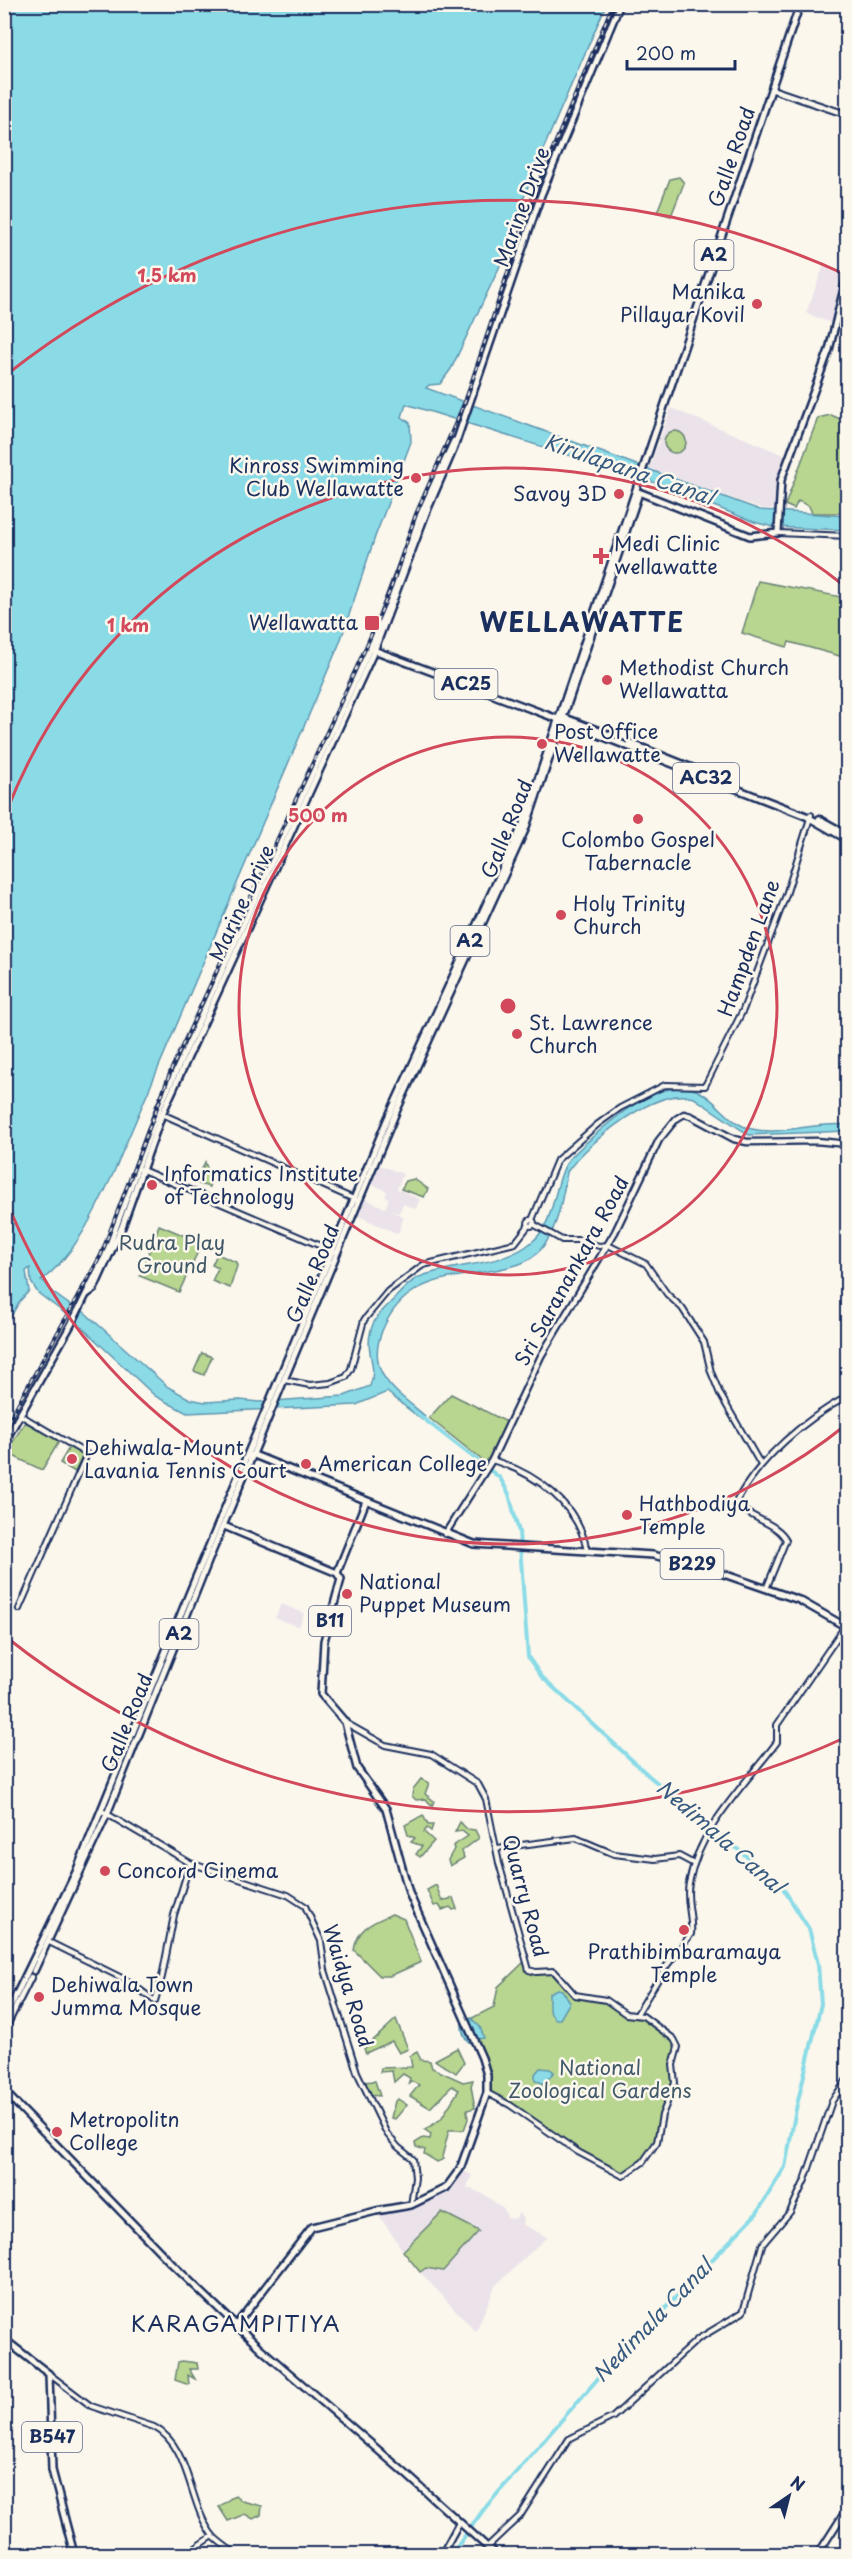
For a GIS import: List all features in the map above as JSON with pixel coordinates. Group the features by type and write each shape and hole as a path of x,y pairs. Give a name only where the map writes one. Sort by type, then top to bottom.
{"main road":[{"name":"Marine Drive","path":"4,1443 72,1323 78,1308 87,1294 93,1290 116,1243 168,1087 372,650 472,400 541,195 620,4"},
{"name":"Galle Road","path":"30,1975 49,1942 104,1813 250,1456 272,1411 282,1379 357,1200 451,988 526,827 614,557 638,496 637,488 801,4"},
{"path":"771,89 848,115"},
{"path":"637,488 750,536 778,530 782,480 829,350 848,272"},
{"name":"Marine Drive","path":"141,1169 162,1114 305,803 372,650"},
{"name":"AC25","path":"372,650 561,718"},
{"name":"AC32","path":"561,718 810,816 845,836"},
{"name":"Sri Saranankara Road","path":"445,1534 492,1460 541,1356 608,1245 659,1140 676,1119 684,1114 747,1142 816,1141 848,1144"},
{"name":"Galle Road","path":"153,1693 224,1526 266,1413 277,1395"},
{"name":"B229","path":"250,1456 445,1534 484,1547 653,1555 709,1569 800,1600 846,1627"},
{"path":"224,1526 337,1573 366,1501"},
{"name":"B11","path":"236,2325 312,2227 411,2205 437,2194 453,2181 460,2169 488,2093 487,2075 482,2058 409,1893 386,1809 353,1759 345,1722 321,1694 324,1641 342,1582 337,1573"},
{"name":"Galle Road","path":"4,2025 30,1975 104,1813"},
{"path":"4,2018 30,1975"},
{"path":"4,2031 30,1975"},
{"name":"Galle Road","path":"4,2018 23,1989"},
{"path":"4,2091 171,2264 236,2325 495,2554"},
{"path":"4,2339 49,2374"},
{"name":"B547","path":"49,2374 52,2470 74,2554"},
{"path":"818,2554 848,2507"},
{"path":"442,2554 464,2527"}],"street":[{"path":"778,530 848,536"},
{"name":"Hampden Lane","path":"531,1223 554,1165 570,1146 620,1108 665,1085 705,1086 743,1010 786,895 810,816"},
{"path":"845,836 848,824"},
{"path":"162,1114 357,1200"},
{"path":"141,1169 336,1253"},
{"path":"282,1379 310,1384 330,1383 346,1377 351,1370 364,1320 388,1291 423,1265 515,1243 531,1223 562,1240 608,1245 646,1264 692,1322 704,1342 711,1372 720,1394 761,1465"},
{"path":"766,1589 786,1540 782,1533 746,1514 737,1504 745,1486 761,1465 818,1414 848,1396"},
{"path":"19,1610 87,1454 20,1415"},
{"path":"492,1460 525,1472 564,1504 576,1521 587,1551"},
{"path":"637,2014 652,1995 665,1968 691,1934 688,1892 694,1864 711,1830 777,1742 777,1725 846,1627"},
{"name":"Quarry Road","path":"345,1722 385,1745 430,1754 478,1784 486,1799 496,1848 529,1970 532,1972 554,1971 575,1995 606,2000 626,2014 637,2014 674,2039 678,2046 678,2055 673,2065 675,2083 663,2115 657,2142 643,2162 623,2176 578,2152 510,2105 488,2093"},
{"name":"Waidya Road","path":"104,1813 190,1863 288,1894 305,1906 321,1941 325,1970 357,2072 387,2134 413,2159 415,2178 411,2205"},
{"path":"496,1848 576,1838 614,1854 655,1859 679,1856 694,1864"},
{"path":"49,1942 128,1981 155,2001 174,1915 190,1863"},
{"path":"486,2547 520,2516 569,2439 613,2416 698,2339 743,2312 762,2245 790,2212 805,2180 832,2101 848,2078"},
{"path":"49,2374 91,2406 154,2427 162,2432 180,2458 192,2494 213,2536 236,2554"},
{"path":"187,2554 213,2536"}],"shaded area":[{"path":"824,265 844,273 833,324 806,313"},
{"path":"671,408 789,457 781,479 776,510 760,508 649,469"},
{"path":"377,1164 403,1174 397,1189 420,1199 416,1209 403,1204 399,1213 390,1210 404,1217 398,1234 356,1215 364,1198 385,1208 389,1198 385,1197 387,1191 369,1183"},
{"path":"281,1604 304,1613 299,1627 275,1618"},
{"path":"462,2170 472,2175 467,2187 485,2195 504,2209 508,2219 516,2218 518,2213 524,2218 522,2224 547,2237 495,2286 476,2332 420,2272 426,2268 442,2212 403,2251 376,2211 411,2205 437,2194"}],"green space":[{"path":"679,177 684,183 671,216 657,212 670,179"},
{"path":"831,415 847,422 847,513 812,513 809,506 798,501 794,509 785,505 818,418"},
{"path":"675,431 683,434 686,442 683,450 675,453 667,450 664,442 667,434"},
{"path":"758,581 847,598 847,658 789,642 787,647 742,633"},
{"path":"205,1162 210,1178 209,1187 196,1183"},
{"path":"414,1179 428,1189 424,1197 401,1189 406,1181"},
{"name":"Rudra Play Ground","path":"159,1225 202,1243 179,1292 140,1276"},
{"path":"217,1254 236,1262 237,1266 230,1288 212,1281 218,1268 212,1265"},
{"path":"202,1353 212,1357 204,1375 194,1371"},
{"path":"451,1394 507,1422 487,1464 429,1418"},
{"path":"25,1422 60,1440 42,1470 13,1456 9,1448"},
{"name":"Dehiwala-Mount Lavania Tennis Court","path":"70,1446 85,1456 75,1472 60,1463"},
{"path":"421,1779 429,1783 425,1794 434,1801 432,1806 426,1799 416,1800 412,1796 413,1789"},
{"path":"423,1815 428,1825 433,1825 431,1831 427,1828 424,1832 434,1841 420,1857 416,1854 422,1846 411,1842 415,1838 408,1835 405,1825"},
{"path":"460,1822 467,1829 475,1830 479,1838 462,1851 464,1858 450,1866 448,1860 454,1849 453,1846 468,1836 462,1831 455,1832"},
{"path":"436,1885 442,1901 453,1898 457,1909 453,1910 450,1907 442,1910 439,1905 434,1906 427,1890"},
{"path":"392,1914 404,1919 421,1962 390,1976 380,1976 354,1950 359,1936 367,1927"},
{"name":"National Zoological Gardens","path":"525,1961 529,1970 554,1971 575,1995 606,2000 626,2014 643,2016 674,2039 678,2047 673,2065 675,2083 662,2115 657,2142 643,2162 623,2176 578,2152 487,2093 487,2075 466,2021 494,2007 498,1987"},
{"path":"396,2019 408,2049 399,2053 392,2041 366,2053 364,2049"},
{"path":"457,2048 464,2063 456,2073 435,2060"},
{"path":"417,2052 421,2060 430,2061 432,2068 463,2082 473,2080 471,2086 475,2108 467,2110 468,2119 464,2130 449,2130 442,2157 444,2159 437,2162 424,2154 425,2150 416,2147 415,2143 423,2138 430,2139 431,2134 425,2130 441,2119 459,2090 452,2086 430,2108 410,2096 419,2085 411,2081 408,2085 410,2078 403,2074 394,2082 392,2071 380,2072 381,2068 412,2067 410,2056"},
{"path":"375,2081 380,2096 368,2095 362,2082"},
{"path":"398,2099 407,2105 395,2119 391,2118 395,2101"},
{"path":"442,2212 479,2231 443,2271 426,2268 420,2272 403,2251"},
{"path":"178,2362 197,2363 198,2369 189,2369 195,2379 188,2375 189,2385 175,2380"},
{"path":"235,2495 242,2501 262,2506 261,2515 253,2519 245,2514 228,2521 219,2507"}],"water":[{"name":"Kirulapana Canal","path":"5,5 606,5 532,175 499,268 451,369 440,384 429,385 426,388 760,510 847,516 847,530 773,527 754,522 648,480 406,404 402,417 410,423 411,442 375,537 340,642 113,1174 74,1246 41,1281 81,1313 83,1311 168,1387 190,1399 205,1402 240,1400 259,1402 344,1396 370,1386 373,1370 369,1342 373,1324 404,1288 417,1278 431,1273 507,1256 533,1241 546,1223 569,1159 595,1134 648,1097 666,1090 684,1087 707,1096 744,1127 763,1131 835,1124 847,1125 847,1131 749,1135 694,1098 679,1096 662,1100 624,1119 590,1146 567,1172 553,1229 542,1248 534,1256 514,1266 430,1283 403,1300 391,1313 378,1346 377,1359 380,1370 394,1389 425,1416 422,1420 387,1392 356,1405 187,1413 155,1396 75,1321 38,1293 31,1282 30,1268 26,1271 29,1291 19,1302 5,1328"},
{"path":"557,1989 562,1990 570,2002 560,2019 555,2019 549,2011 549,1993"},
{"path":"471,2018 480,2027 484,2038 477,2039 472,2044 465,2037 462,2024 462,2021"},
{"path":"540,2068 554,2072 544,2084 535,2080 535,2074"}],"waterway":[{"name":"Nedimala Canal","path":"420,1416 500,1478 509,1494 519,1532 528,1657 541,1676 649,1776 781,1885 809,1929 818,1964 821,2004 785,2167 757,2213 601,2375 484,2509 452,2554"}],"railway":[{"path":"4,1429 101,1255 172,1068 366,647 391,588 416,514 466,399 532,199 613,4"}],"place":[{"name":"Manika Pillayar Kovil","path":"757,304"},
{"name":"Kinross Swimming Club Wellawatte","path":"416,478"},
{"name":"Savoy 3D","path":"619,494"},
{"name":"Medi Clinic wellawatte","path":"601,556"},
{"name":"Wellawatta","path":"372,623"},
{"name":"Methodist Church Wellawatta","path":"607,680"},
{"name":"Post Office Wellawatte","path":"542,744"},
{"name":"Colombo Gospel Tabernacle","path":"638,819"},
{"name":"Holy Trinity Church","path":"561,915"},
{"name":"St. Lawrence Church","path":"517,1034"},
{"name":"Informatics Institute of Technology","path":"152,1185"},
{"name":"Dehiwala-Mount Lavania Tennis Court","path":"72,1459"},
{"name":"American College","path":"306,1464"},
{"name":"Hathbodiya Temple","path":"627,1515"},
{"name":"National Puppet Museum","path":"347,1594"},
{"name":"Concord Cinema","path":"105,1871"},
{"name":"Prathibimbaramaya Temple","path":"684,1930"},
{"name":"Dehiwala Town Jumma Mosque","path":"39,1997"},
{"name":"Metropolitn College","path":"57,2132"}],"district":[{"name":"WELLAWATTE","path":"582,623"},
{"name":"KARAGAMPITIYA","path":"236,2324"}]}
